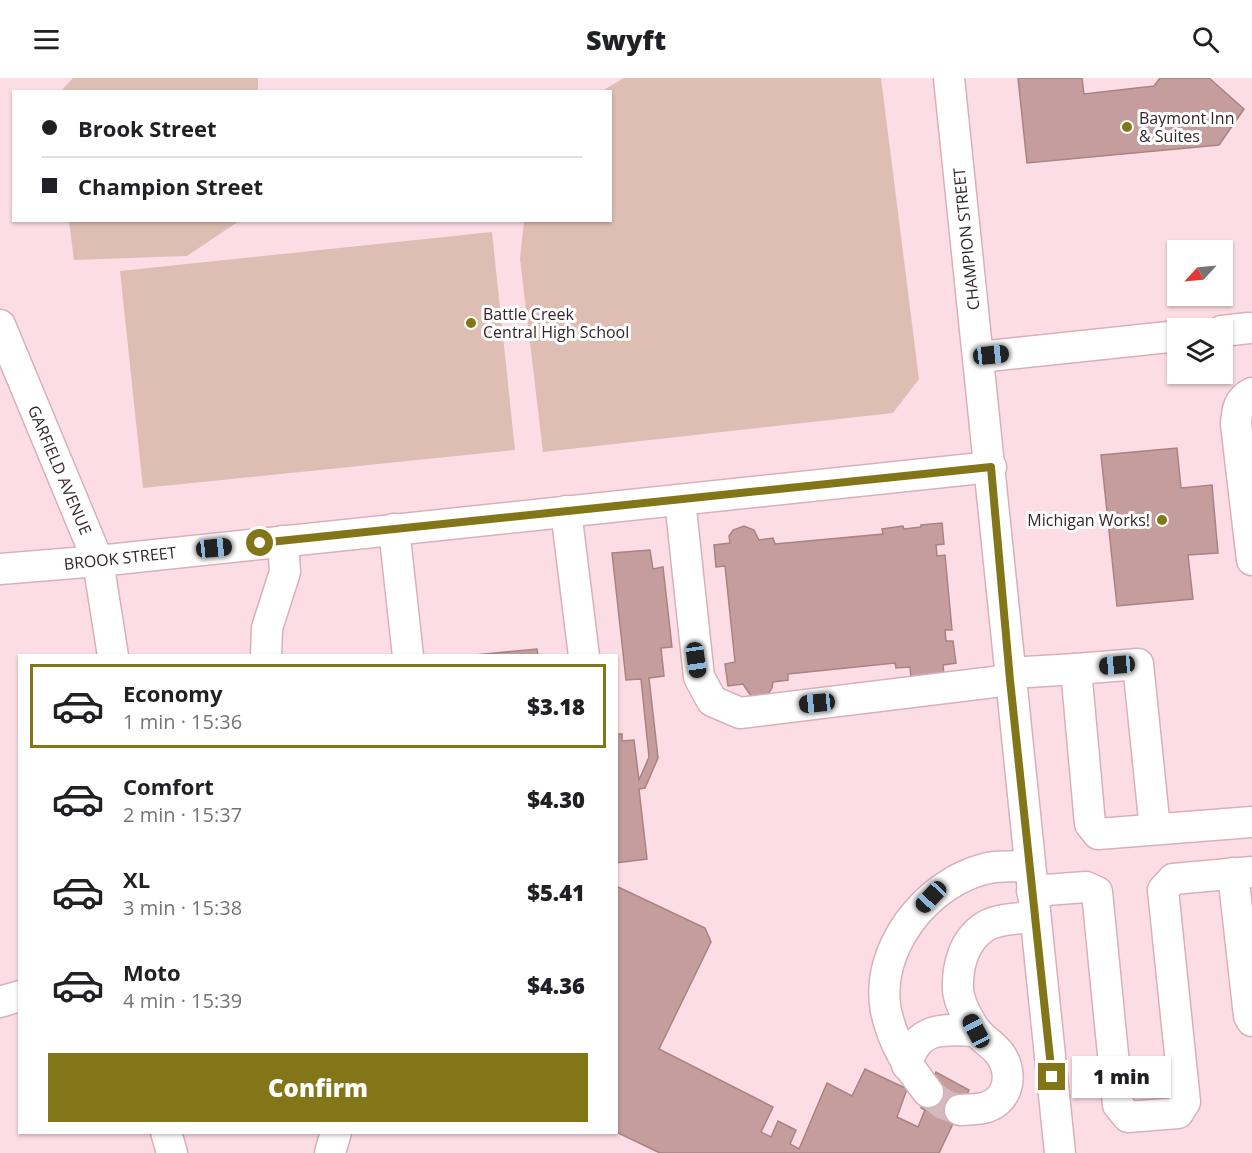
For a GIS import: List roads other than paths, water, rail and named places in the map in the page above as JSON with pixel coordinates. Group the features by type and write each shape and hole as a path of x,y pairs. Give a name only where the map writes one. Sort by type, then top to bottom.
{"street":[{"name":"CHAMPION STREET","path":"949,78 991,467 1010,677 1060,1153"},
{"name":"GARFIELD AVENUE","path":"0,325 98,561 113,654"},
{"path":"979,357 1167,337"},
{"path":"1252,393 1245,396 1238,406 1236,424 1252,560"},
{"name":"BROOK STREET","path":"0,569 98,561 394,528 991,467"},
{"path":"680,500 699,677 712,701 740,713 1010,677 1138,664 1155,829"},
{"path":"566,511 584,654"},
{"path":"394,528 408,654"},
{"path":"266,654 267,628 285,572 283,541"},
{"path":"1076,669 1090,824 1098,834 1252,822"},
{"path":"928,1092 907,1065 893,1035 886,1010 884,985 890,962 906,925 931,897 960,879 985,869 1032,891 1086,887 1097,892 1118,1105 1128,1117 1178,1113 1185,1102 1163,890 1173,879 1242,872 1249,1016 1252,1021"},
{"path":"960,1110 987,1108 1000,1099 1007,1089 1007,1074 1001,1055 976,1031 958,992 959,970 964,950 973,937 1032,891"},
{"path":"0,1002 18,997"},
{"path":"907,1065 909,1055 916,1044 934,1031 947,1029 976,1031"},
{"path":"167,1134 172,1153"},
{"path":"330,1153 335,1134"}],"tunnel":[{"path":"928,1092 943,1104 960,1110"}],"place":[{"name":"Baymont Inn & Suites","path":"1127,127"},
{"name":"Battle Creek Central High School","path":"471,323"},
{"name":"Michigan Works!","path":"1162,520"}]}
